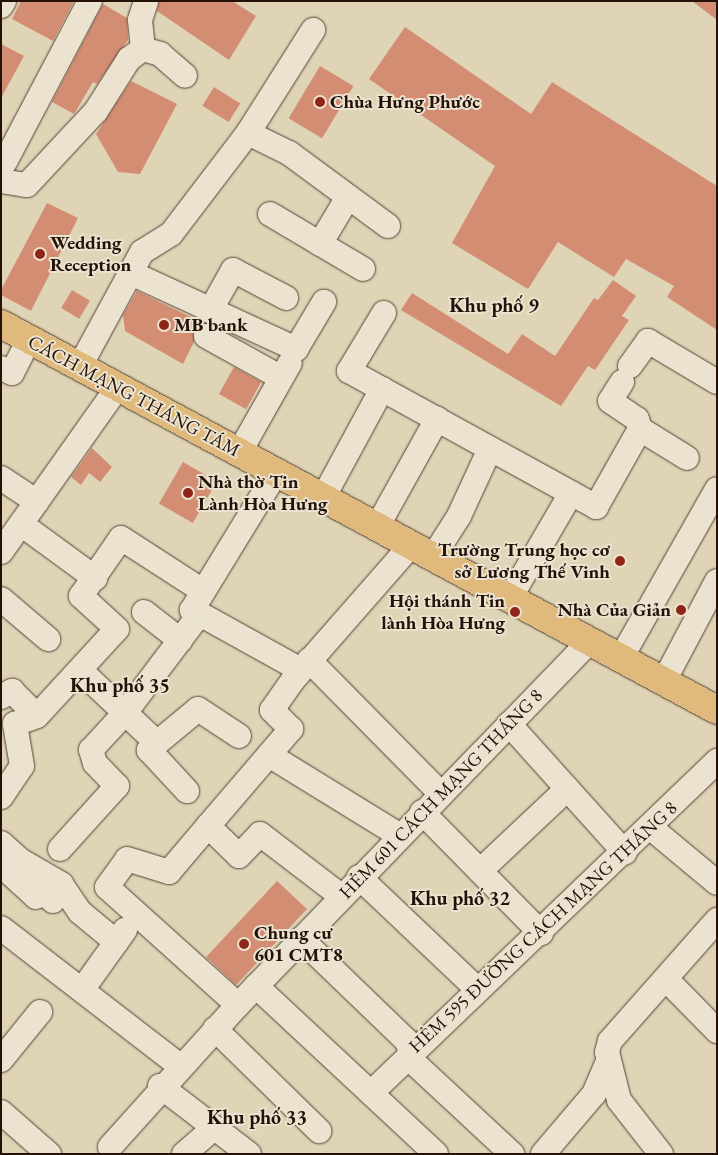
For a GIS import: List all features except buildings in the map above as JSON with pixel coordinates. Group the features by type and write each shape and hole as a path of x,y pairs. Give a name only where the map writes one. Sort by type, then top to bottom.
{"main road":[{"name":"CÁCH MẠNG THÁNG TÁM","path":"1,324 717,710"}],"street":[{"path":"1,6 4,1"},
{"path":"90,1 2,168 28,185 96,112 129,59 143,49"},
{"path":"143,49 140,20 146,1"},
{"path":"80,366 142,252 171,234 248,133 313,30"},
{"path":"143,49 160,54 185,76"},
{"path":"248,133 289,153 388,226"},
{"path":"320,244 348,197"},
{"path":"270,214 363,269"},
{"path":"210,311 233,270 286,298"},
{"path":"131,274 210,311 289,363"},
{"path":"239,452 324,302"},
{"path":"384,313 349,371 596,507 640,429"},
{"path":"206,336 289,363"},
{"path":"1,368 12,373 29,339"},
{"path":"687,458 640,429 637,419 610,401 648,340 658,344 717,382"},
{"path":"1,552 118,387"},
{"path":"323,498 382,389"},
{"path":"377,527 437,419"},
{"path":"238,1005 134,916 107,887 127,859 169,872 291,729 272,710 305,665 459,516 490,449"},
{"path":"60,849 117,786 95,763 91,750 125,713 180,640 276,473"},
{"path":"1,478 37,502"},
{"path":"621,658 717,489"},
{"path":"510,598 571,494"},
{"path":"21,524 95,578"},
{"path":"1,796 22,766 15,724 37,716 116,629 81,596 121,538 201,602 271,653 305,665 440,793"},
{"path":"664,681 717,581"},
{"path":"1,599 48,639"},
{"path":"144,612 180,640"},
{"name":"HẺM 601 CÁCH MẠNG THÁNG 8","path":"110,1147 160,1086 399,835 590,641"},
{"path":"80,670 157,743"},
{"path":"1,697 12,691 37,716"},
{"path":"187,791 148,750 198,709 240,736"},
{"path":"509,724 625,853"},
{"path":"269,755 399,835"},
{"name":"HẺM 595 ĐƯỜNG CÁCH MẠNG THÁNG 8","path":"371,1093 410,1051 625,853 717,761"},
{"path":"480,871 567,789"},
{"name":"HẺM 595 ĐƯỜNG CÁCH MẠNG THÁNG 8","path":"422,812 540,933"},
{"path":"208,826 239,856 260,834 341,896"},
{"path":"651,828 717,883"},
{"path":"1,843 20,860 60,884 80,912 116,942"},
{"path":"1,865 36,897 43,891 53,901"},
{"name":"HẺM 595 ĐƯỜNG CÁCH MẠNG THÁNG 8","path":"360,877 478,990"},
{"path":"82,990 134,916"},
{"path":"543,1154 594,1094 607,1063 610,1042 717,920"},
{"path":"1,928 180,1066"},
{"path":"301,939 408,1042 412,1061 512,1154"},
{"path":"666,979 717,1031"},
{"path":"256,986 436,1154"},
{"path":"1,1060 40,1012"},
{"path":"215,1030 319,1131"},
{"path":"607,1063 619,1100 658,1151"},
{"path":"160,1086 250,1154"},
{"path":"1,1112 50,1154"},
{"path":"184,1154 214,1128"}],"place":[{"name":"Chùa Hưng Phước","path":"320,102"},
{"name":"Wedding Reception","path":"40,254"},
{"name":"MB bank","path":"164,325"},
{"name":"Nhà thờ Tin Lành Hòa Hưng","path":"188,493"},
{"name":"Trường Trung học cơ sở Lương Thế Vinh","path":"620,561"},
{"name":"Nhà Của Giản","path":"681,610"},
{"name":"Hội thánh Tin lành Hòa Hưng","path":"515,612"},
{"name":"Chung cư 601 CMT8","path":"244,944"}],"district":[{"name":"Khu phố 9","path":"494,305"},
{"name":"Khu phố 35","path":"120,685"},
{"name":"Khu phố 32","path":"460,898"},
{"name":"Khu phố 33","path":"257,1117"}]}
